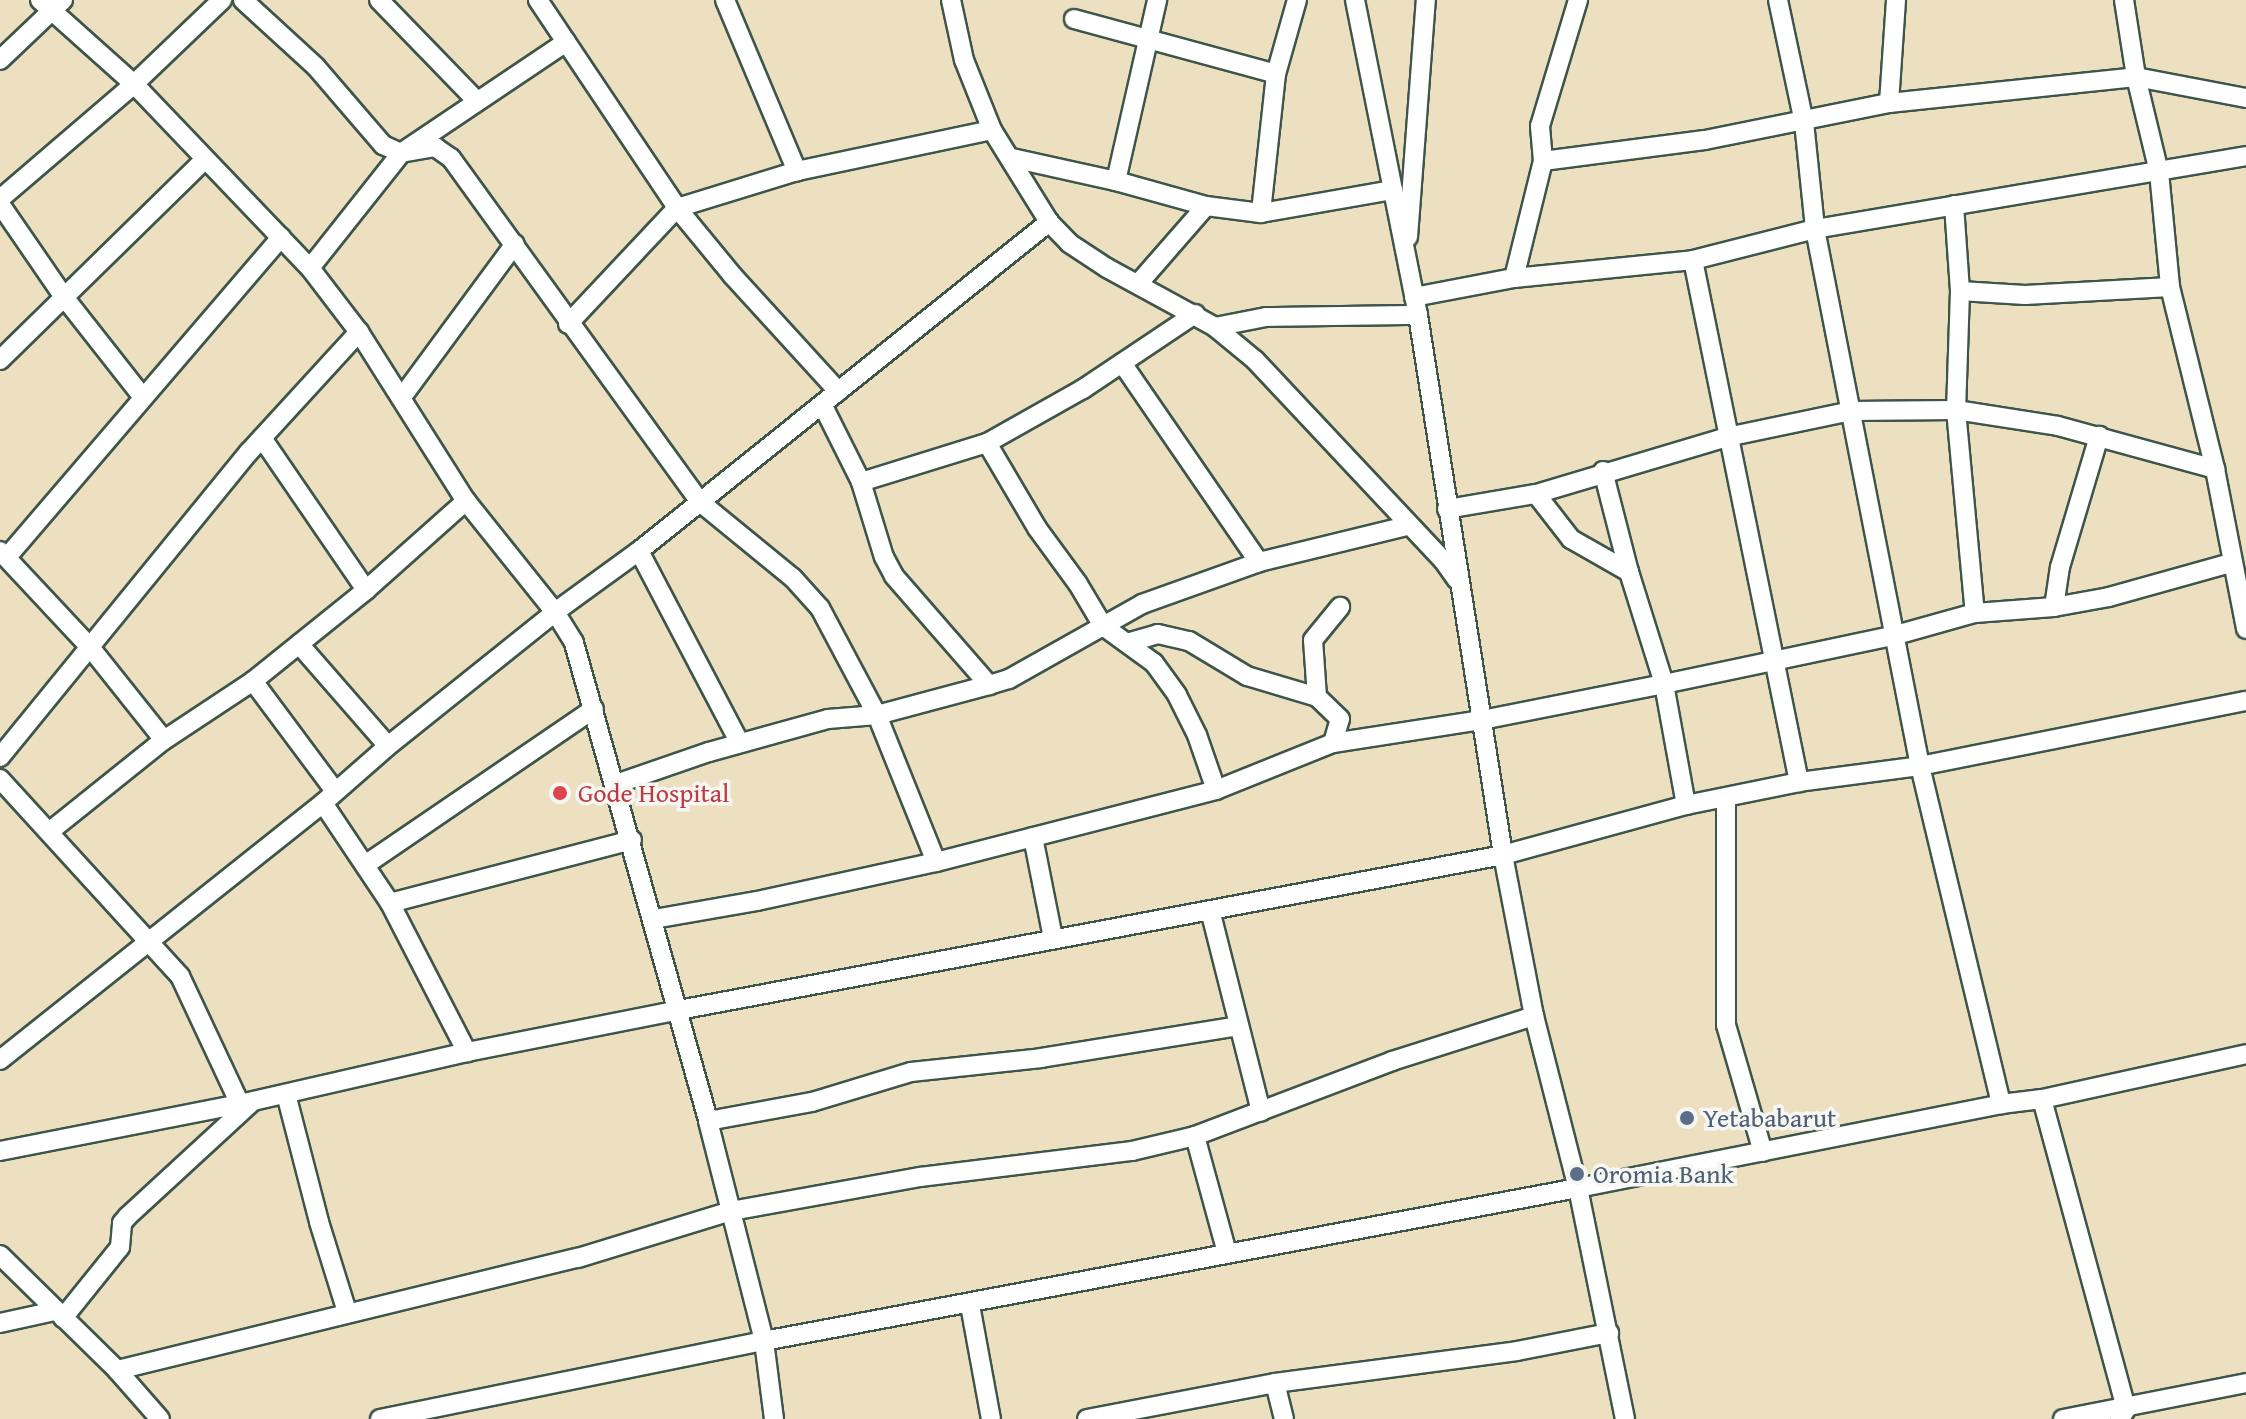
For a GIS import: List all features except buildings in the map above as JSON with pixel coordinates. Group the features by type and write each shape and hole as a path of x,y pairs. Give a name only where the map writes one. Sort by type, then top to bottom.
{"street":[{"path":"142,396 64,297 0,201 134,84 222,0"},
{"path":"243,0 316,67 373,135 401,153 435,147 442,150 515,244 568,324 700,502 793,578 820,608 877,715 936,862"},
{"path":"379,0 477,101"},
{"path":"538,0 677,208 772,321 838,391"},
{"path":"725,0 797,171"},
{"path":"951,0 964,60 992,130 1049,222 1069,243 1195,314 1255,360 1407,526 1443,560 1461,586"},
{"path":"1116,181 1157,0"},
{"path":"1261,213 1276,74 1297,0"},
{"path":"1355,0 1416,306 1503,855 1534,1016 1578,1188 1625,1419"},
{"path":"1406,265 1426,0"},
{"path":"1514,278 1543,161 1540,126 1578,0"},
{"path":"1778,0 1804,122 1815,229 1920,766 2001,1104"},
{"path":"1889,103 1896,0"},
{"path":"2124,0 2136,77 2159,172 2170,287 2215,469 2246,629"},
{"path":"0,60 51,3 134,84 310,268 359,332 466,501 555,612 574,643 632,840 708,1121 764,1341 774,1419"},
{"path":"1074,19 1276,74"},
{"path":"310,268 401,153 566,42"},
{"path":"1543,161 1705,140 1889,103 2136,77 2246,98"},
{"path":"568,324 677,208 797,171 992,130"},
{"path":"1215,327 1266,317 1416,306 1514,278 1693,260 1815,229 2246,156"},
{"path":"1012,158 1116,181 1206,206 1261,213 1393,190"},
{"path":"0,360 205,159"},
{"path":"1954,205 1960,291 1956,410 1975,613"},
{"path":"1138,284 1206,206"},
{"path":"0,1060 149,943 555,612 639,551 1049,222"},
{"path":"164,740 89,646 4,554 281,237"},
{"path":"402,397 515,244"},
{"path":"1693,260 1799,782"},
{"path":"1960,291 2025,295 2170,287"},
{"path":"861,482 987,443 1122,363 1195,314"},
{"path":"0,757 262,438 359,332"},
{"path":"1122,363 1259,562"},
{"path":"822,404 861,482 884,557 894,576 989,685"},
{"path":"1447,509 1536,494 1603,471 1727,437 1851,411 1956,410 2099,436 2215,469"},
{"path":"2054,607 2060,567 2099,436"},
{"path":"262,438 366,590"},
{"path":"987,443 1037,528 1078,584 1103,626 1154,663 1177,695 1197,735 1216,790"},
{"path":"1603,471 1629,572 1664,684 1686,805"},
{"path":"1536,494 1571,539 1629,572"},
{"path":"49,832 164,740 253,681 366,590 466,501"},
{"path":"616,784 740,743 828,719 877,715 1009,679 1142,604 1259,562 1407,526"},
{"path":"639,551 740,743"},
{"path":"654,919 757,901 936,862 1216,790 1333,743 1482,720 1664,684 1772,658 1896,635 1975,613 2054,607 2109,597 2231,563"},
{"path":"1317,697 1313,640 1340,607"},
{"path":"1127,643 1158,634 1189,641 1247,676 1317,697 1340,719 1333,743"},
{"path":"299,644 388,746"},
{"path":"253,681 329,797 365,865 390,903 467,1052"},
{"path":"0,1151 246,1103 467,1052 679,1010 1503,855 1686,805 1799,782 1920,766 2246,701"},
{"path":"365,865 594,709"},
{"path":"0,779 180,976 246,1103"},
{"path":"1726,798 1726,1025 1763,1152"},
{"path":"1033,837 1053,938"},
{"path":"390,903 632,840"},
{"path":"1210,910 1261,1112"},
{"path":"117,1370 578,1258 731,1211 920,1177 1071,1161 1195,1136 1392,1061 1534,1016"},
{"path":"708,1121 812,1102 911,1072 1041,1058 1238,1026"},
{"path":"380,1419 764,1341 970,1305 2001,1104 2042,1099 2246,1054"},
{"path":"286,1094 319,1222 347,1312"},
{"path":"2042,1099 2123,1414"},
{"path":"0,1323 59,1314 120,1247 122,1223 128,1216 246,1103"},
{"path":"1195,1136 1227,1253"},
{"path":"0,1255 117,1370 160,1419"},
{"path":"970,1305 991,1419"},
{"path":"1087,1419 1275,1383 1517,1351 1609,1333"},
{"path":"1275,1383 1284,1419"},
{"path":"2063,1419 2123,1414 2246,1383"}],"place":[{"name":"Gode Hospital","path":"560,793"},
{"name":"Yetababarut","path":"1687,1118"},
{"name":"Oromia Bank","path":"1577,1174"}]}
